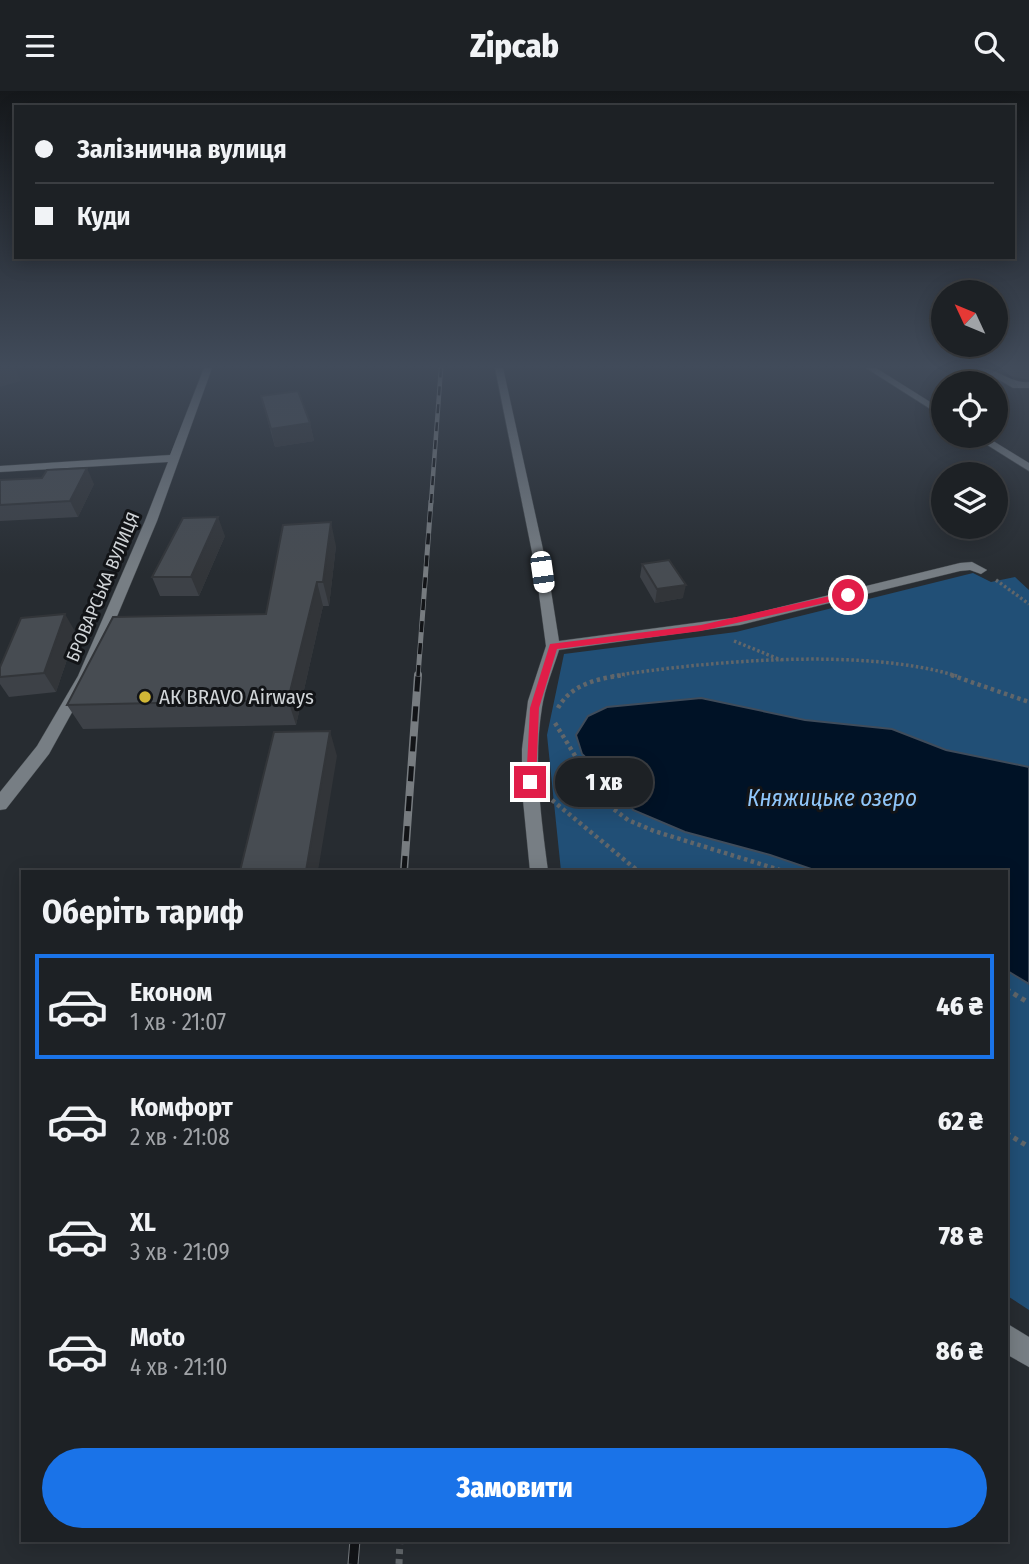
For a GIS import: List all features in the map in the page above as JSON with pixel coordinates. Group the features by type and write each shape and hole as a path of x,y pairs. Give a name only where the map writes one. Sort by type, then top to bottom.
{"street":[{"name":"БРОВАРСЬКА ВУЛИЦЯ","path":"0,804 43,750 85,675 151,521 182,437"},
{"path":"511,437 542,572 553,646 534,708 530,782 539,870"},
{"path":"997,448 1029,468"},
{"path":"0,468 174,459"},
{"path":"553,646 701,628 779,612 960,567 972,566 981,570"},
{"path":"1008,1339 1029,1353"}],"path":[{"path":"981,570 1029,604"},
{"path":"701,628 782,661"},
{"path":"780,870 749,858 648,829 621,815 611,807 567,746 555,722 556,711 563,699 581,685 613,676 695,666 782,661 874,661 953,675 1029,702"},
{"path":"530,782 637,870"},
{"path":"1008,990 1029,1003"},
{"path":"1008,1134 1029,1147"},
{"path":"399,1564 400,1542"}],"shaded area":[{"path":"973,573 991,582 1015,577 1029,590 1029,1310 1008,1296 1008,870 561,870 547,735 564,654 736,632"}],"water":[{"name":"Княжицьке озеро","path":"701,698 805,720 892,729 946,750 1029,767 1029,984 1008,971 1008,870 814,870 685,832 633,810 622,791 582,754 576,735 588,716 607,707"}],"building":[{"path":"87,468 70,501 0,505 0,480 42,478 47,470"},
{"path":"218,517 191,577 152,577 183,518"},
{"path":"331,522 323,582 317,582 288,700 67,705 113,617 266,614 283,525"},
{"path":"669,560 686,585 657,589 642,564"},
{"path":"65,614 44,673 0,677 0,667 21,618"},
{"path":"330,731 306,870 240,870 274,732"}],"railway":[{"path":"431,503 436,437"},
{"path":"418,676 431,501"},
{"path":"404,870 418,675"},
{"path":"353,1564 355,1542"}],"place":[{"name":"АК BRAVO Airways","path":"145,697"}],"route":[{"path":"530,782 534,708 553,646 701,628 848,595"}]}
